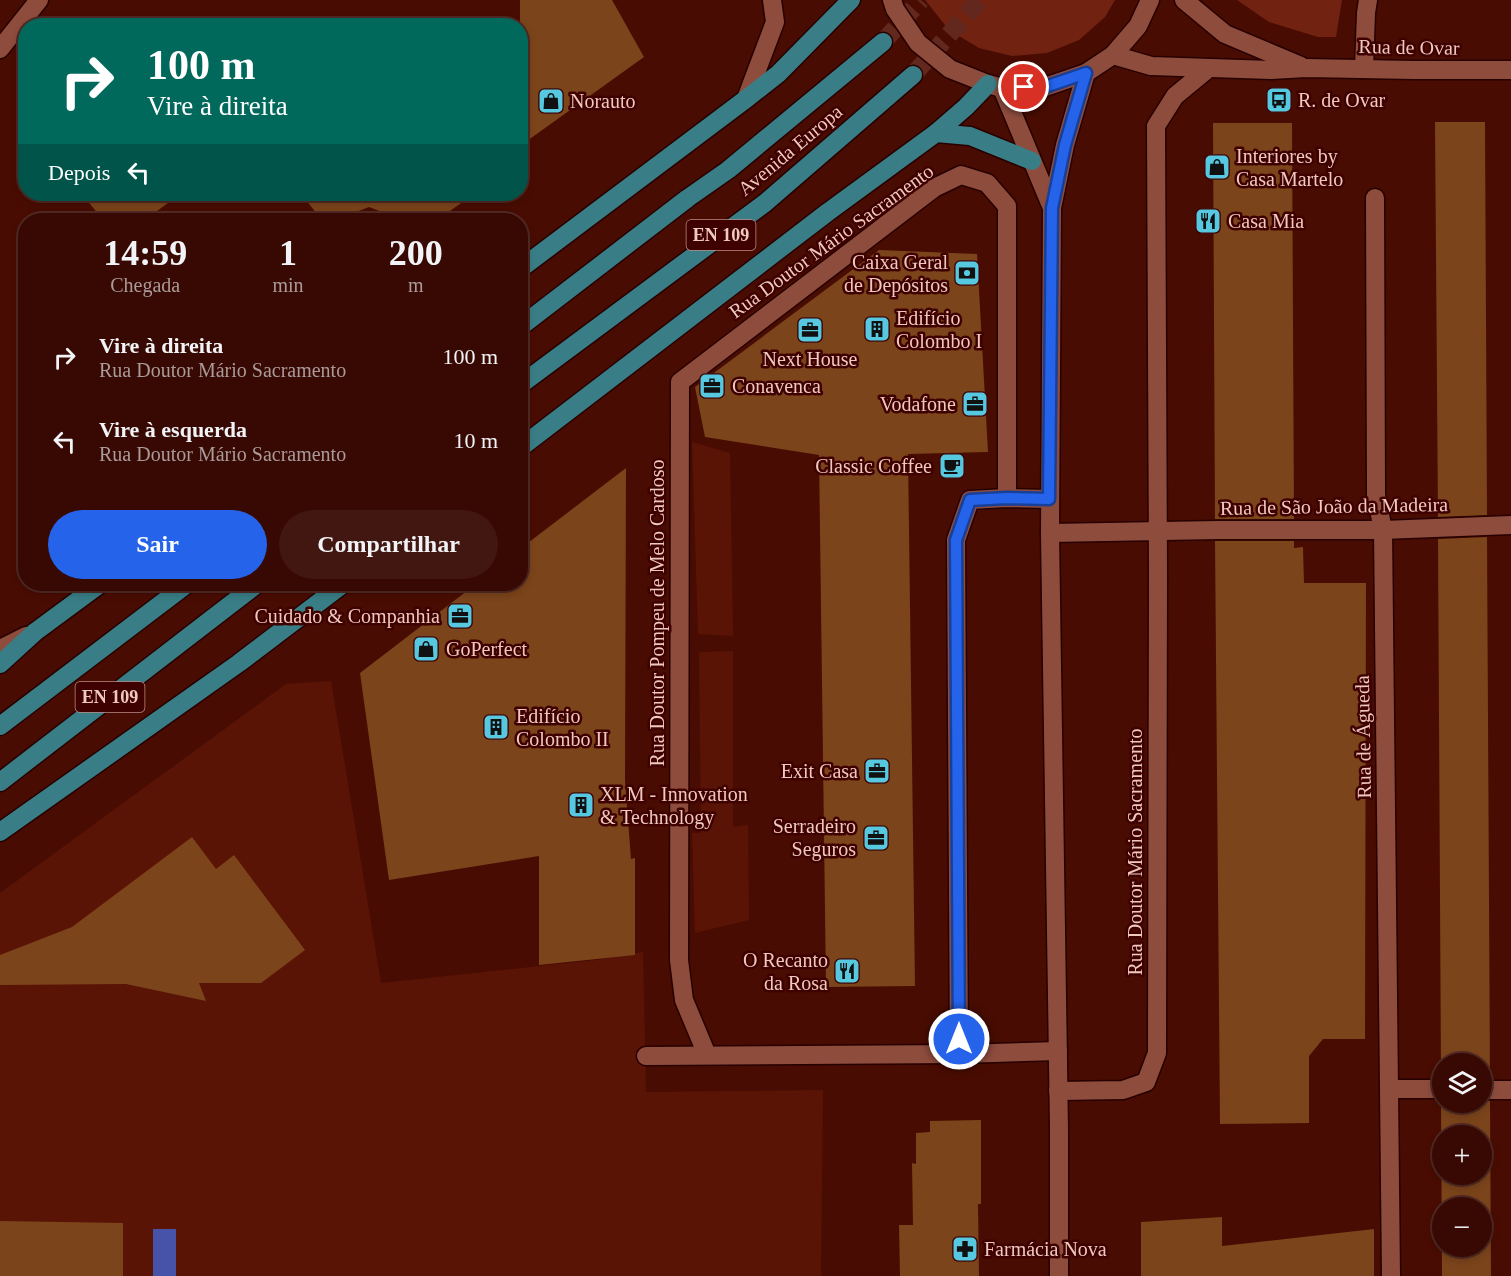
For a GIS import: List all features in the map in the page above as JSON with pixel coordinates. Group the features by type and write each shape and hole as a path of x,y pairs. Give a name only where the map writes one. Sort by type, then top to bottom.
{"main road":[{"path":"528,262 778,74 851,0"},
{"name":"Avenida Europa","path":"528,321 728,170 883,42"},
{"name":"Avenida Europa","path":"528,379 765,203 913,75"},
{"path":"528,442 995,86"},
{"path":"936,133 970,135 1032,161"},
{"path":"0,664 39,630 91,591"},
{"name":"EN 109","path":"0,726 178,591"},
{"name":"EN 109","path":"0,782 248,591"},
{"path":"0,831 239,663 334,591"}],"street":[{"path":"25,18 39,0"},
{"path":"746,99 775,22 772,0"},
{"path":"892,0 895,9 918,44 950,69 995,86 1045,87 1086,73 1113,55 1138,26 1150,0"},
{"name":"Rua de Ovar","path":"1184,0 1225,34 1306,68"},
{"path":"1364,69 1368,0"},
{"path":"0,49 18,26"},
{"name":"Rua de Ovar","path":"1113,55 1151,66 1271,70 1306,68 1511,70"},
{"name":"Rua Doutor Mário Sacramento","path":"1058,1091 1123,1090 1146,1082 1157,1053 1156,126 1175,96 1209,68"},
{"path":"1059,1276 1058,1051 1049,499 1052,208 1065,145 1086,73"},
{"path":"995,86 1052,208"},
{"name":"Rua Doutor Mário Sacramento","path":"680,382 934,188 961,175 987,183 1006,206 1007,498"},
{"name":"Rua de Águeda","path":"1375,198 1376,495 1383,530 1391,1276"},
{"name":"Rua Doutor Pompeu de Melo Cardoso","path":"680,382 679,960 684,1000 707,1055"},
{"path":"959,1054 956,540 970,500 1049,499"},
{"name":"Rua de São João da Madeira","path":"1158,532 1383,530 1511,525"},
{"path":"1050,533 1158,532"},
{"path":"0,650 39,630"},
{"path":"646,1056 1058,1051"},
{"path":"1390,1089 1432,1089"},
{"path":"1492,1090 1511,1090"}],"shaded area":[{"path":"925,0 1115,0 1105,17 1079,40 1047,53 1012,56 979,48 949,30"},
{"path":"1237,0 1342,0 1336,37 1318,37 1269,22"},
{"path":"692,442 730,453 733,636 698,634"},
{"path":"733,651 733,827 748,825 749,920 695,933 692,833 701,833 699,652"},
{"path":"331,681 381,983 596,960 643,952 646,1092 823,1090 821,1276 0,1276 0,893 286,684"}],"water":[{"path":"153,1229 176,1229 176,1276 153,1276"}],"building":[{"name":"Norauto","path":"520,0 612,0 644,57 528,140 528,18 520,18"},
{"path":"1435,122 1485,122 1487,515 1438,517"},
{"path":"1213,123 1292,123 1294,519 1215,519"},
{"path":"88,201 171,201 154,213 97,213"},
{"path":"307,201 464,201 447,213 385,213 369,207 353,213 316,213"},
{"path":"879,250 977,254 988,452 908,454 915,986 826,987 819,455 705,437 695,387"},
{"name":"Edifício Colombo II","path":"626,468 625,781 631,859 635,858 635,955 539,965 539,856 389,880 360,673 467,591 528,591 528,543"},
{"path":"1487,537 1490,1053 1441,1053 1438,539"},
{"path":"1215,541 1294,541 1294,548 1303,547 1304,583 1366,583 1365,1039 1323,1039 1309,1056 1309,1123 1220,1124"},
{"path":"192,837 216,869 234,855 305,950 261,983 199,983 206,1001 126,984 0,985 0,955 72,927"},
{"path":"1441,1113 1490,1113 1490,1125 1441,1125"},
{"path":"981,1120 981,1204 978,1204 979,1276 900,1276 899,1225 913,1225 912,1163 916,1164 916,1133 930,1132 930,1121"},
{"path":"1441,1185 1490,1185 1491,1197 1442,1197"},
{"path":"1222,1217 1222,1246 1374,1229 1374,1276 1141,1276 1141,1222"},
{"path":"0,1221 123,1223 123,1276 0,1276"},
{"path":"1442,1257 1491,1257 1491,1276 1442,1276"}],"tunnel":[{"path":"883,42 921,0"},
{"path":"913,75 980,0"}],"place":[{"name":"R. de Ovar","path":"1279,100"},
{"name":"Norauto","path":"551,101"},
{"name":"Interiores by Casa Martelo","path":"1217,167"},
{"name":"Casa Mia","path":"1208,221"},
{"name":"Caixa Geral de Depósitos","path":"967,273"},
{"name":"Edifício Colombo I","path":"877,329"},
{"name":"Next House","path":"810,330"},
{"name":"Conavenca","path":"712,386"},
{"name":"Vodafone","path":"975,404"},
{"name":"Classic Coffee","path":"952,466"},
{"name":"Cuidado & Companhia","path":"460,616"},
{"name":"GoPerfect","path":"426,649"},
{"name":"Edifício Colombo II","path":"496,727"},
{"name":"Exit Casa","path":"877,771"},
{"name":"XLM - Innovation & Technology","path":"581,805"},
{"name":"Serradeiro Seguros","path":"876,838"},
{"name":"O Recanto da Rosa","path":"847,971"},
{"name":"Farmácia Nova","path":"965,1249"}],"route":[{"path":"959,1039 956,540 970,500 1049,499 1052,208 1065,145 1086,73 1045,87 1024,87"}]}
